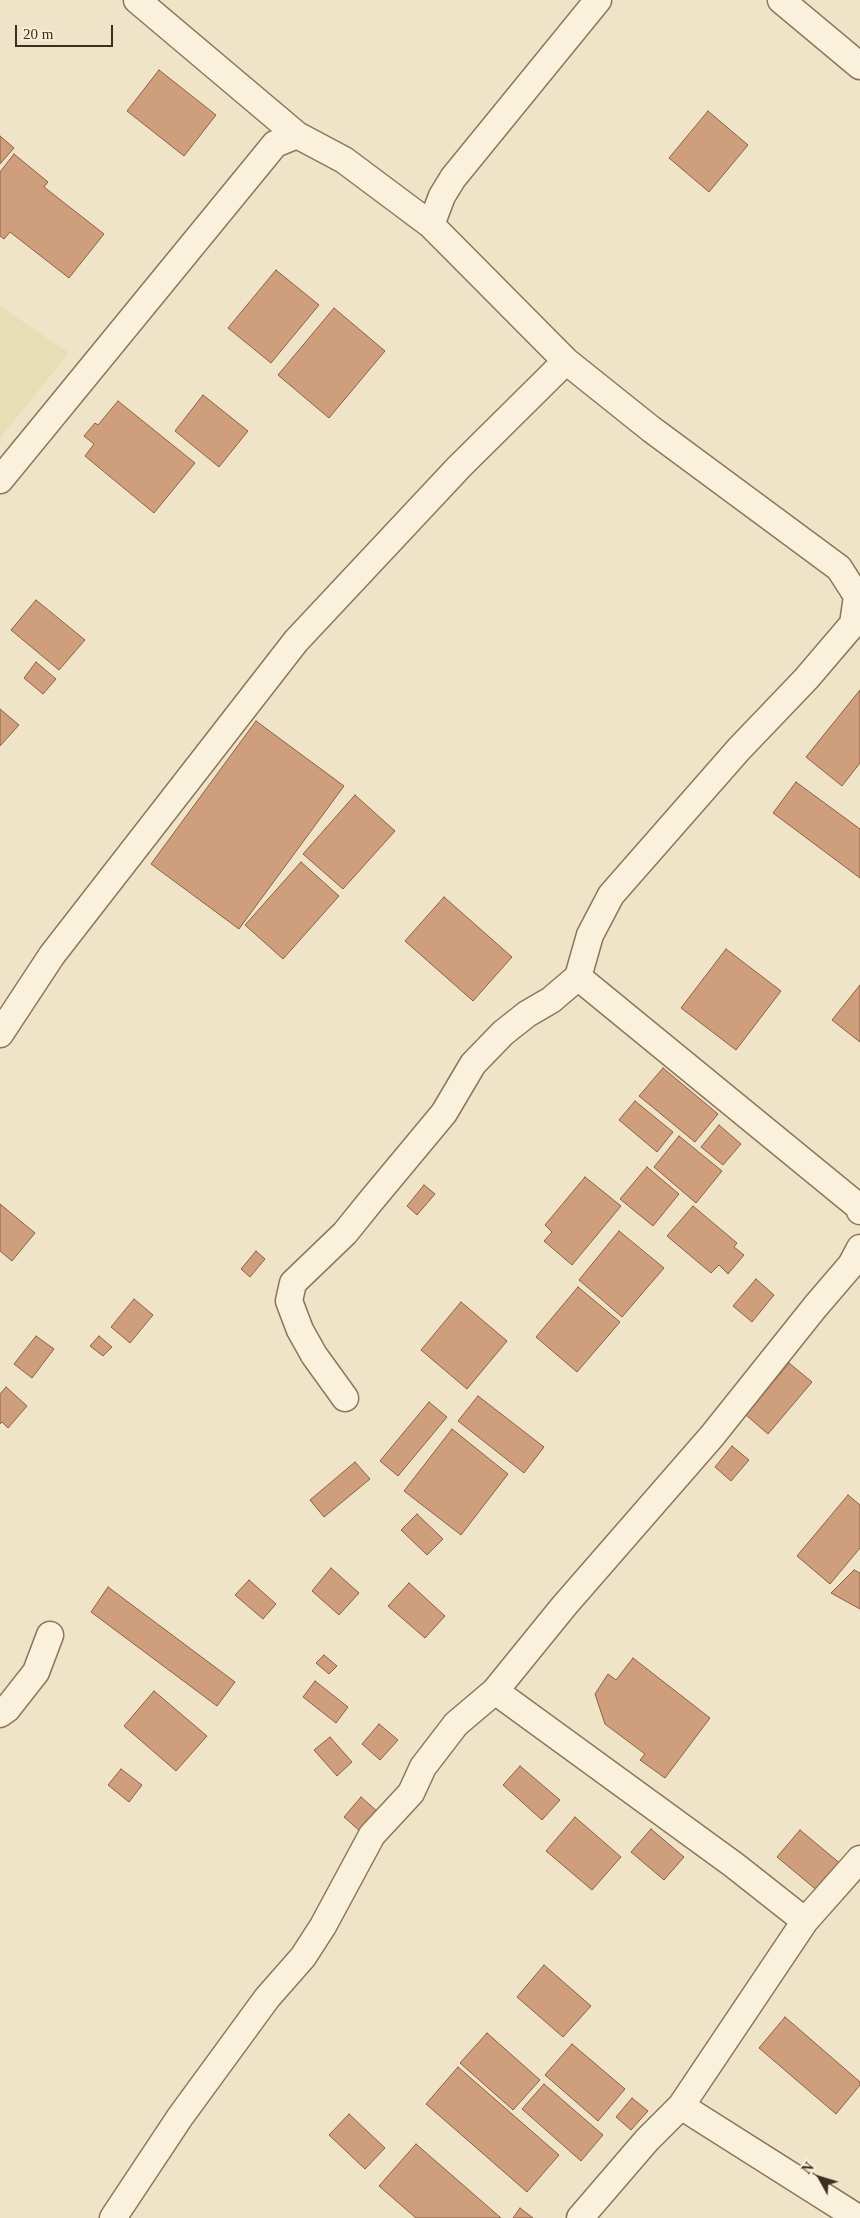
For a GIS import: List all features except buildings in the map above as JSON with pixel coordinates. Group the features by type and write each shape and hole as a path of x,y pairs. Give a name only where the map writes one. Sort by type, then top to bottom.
{"street":[{"path":"138,0 297,135 344,160 431,225 566,362 651,429 839,568 857,596 853,624 806,680 739,749 611,895 590,935 578,977 551,1000 527,1014 503,1033 473,1064 444,1113 383,1188 345,1232 293,1283 289,1302 300,1330 314,1355 345,1398"},
{"path":"431,225 442,196 454,178 598,0"},
{"path":"781,0 860,66"},
{"path":"0,480 275,144 297,135"},
{"path":"0,1034 52,955 296,641 459,467 566,362"},
{"path":"578,977 859,1207 860,1211"},
{"path":"113,2218 180,2117 267,1998 303,1957 323,1926 372,1835 411,1793 423,1767 456,1724 495,1691 570,1600 712,1436 814,1306 851,1265 860,1248"},
{"path":"0,1714 7,1709 36,1672 50,1635"},
{"path":"495,1691 726,1859 805,1921"},
{"path":"580,2218 647,2140 682,2106 805,1921 860,1858"},
{"path":"682,2106 858,2218"}],"shaded area":[{"path":"0,306 69,353 0,438"}]}
